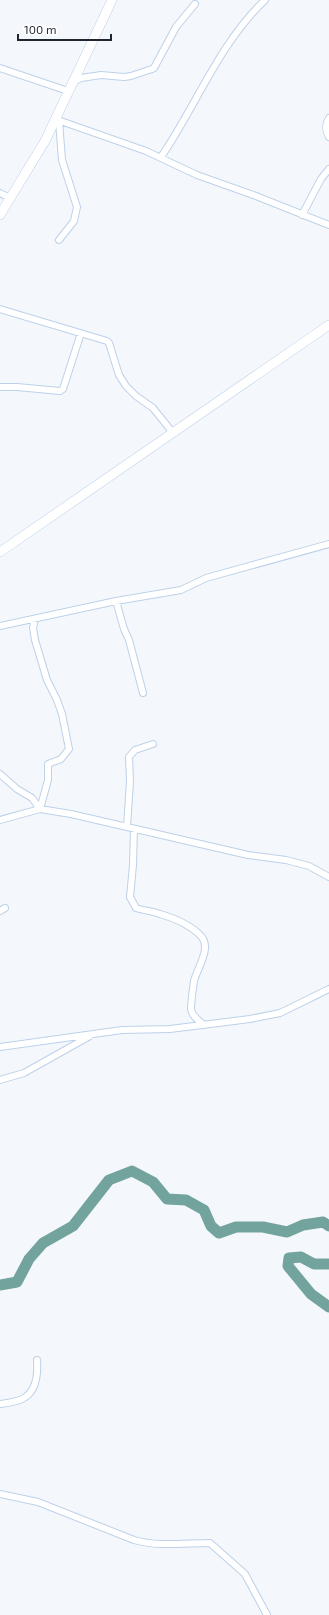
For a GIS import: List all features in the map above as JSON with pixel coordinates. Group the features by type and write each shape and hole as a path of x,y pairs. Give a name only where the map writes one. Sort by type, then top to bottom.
{"street":[{"path":"0,215 57,120 70,87 112,0"},
{"path":"161,157 208,77 243,22 265,0"},
{"path":"70,87 82,78 101,75 124,77 154,68 176,27 195,4"},
{"path":"0,68 70,87"},
{"path":"329,118 326,124 326,130 329,137"},
{"path":"57,120 161,157 197,175 256,196 329,225"},
{"path":"57,120 62,160 77,207 74,221 59,240"},
{"path":"302,215 321,180 329,169"},
{"path":"0,193 10,198"},
{"path":"0,310 102,339 109,343 119,375 126,386 136,396 153,408 173,432"},
{"path":"0,552 329,325"},
{"path":"0,387 60,391 63,389 82,333"},
{"path":"0,626 116,601 181,590 206,578 329,544"},
{"path":"116,601 124,629 129,640 143,693"},
{"path":"35,619 33,628 35,640 47,680 62,714 69,749 61,759 48,764 48,780 40,809"},
{"path":"127,827 130,781 129,757 135,750 153,744"},
{"path":"0,774 17,789 32,798 40,809"},
{"path":"0,820 40,809 71,814 248,855 286,860 309,866 329,877"},
{"path":"134,829 130,897 136,908 148,912 158,913 173,919 186,925 202,936 205,945 204,955 194,983 191,1010 196,1019 204,1025"},
{"path":"0,1046 122,1030 156,1030 250,1019 280,1013 329,989"},
{"path":"0,1080 24,1073 93,1034"},
{"path":"0,1404 21,1400 28,1395 34,1387 38,1372 37,1360"},
{"path":"0,1494 38,1502 145,1543 158,1545 176,1543 210,1543 246,1574 267,1615"}],"waterway":[{"path":"0,1285 17,1282 29,1259 43,1243 73,1226 109,1180 132,1171 153,1182 167,1199 186,1200 204,1210 211,1226 219,1233 236,1227 263,1227 287,1232 303,1225 323,1222 329,1226"},
{"path":"329,1264 314,1264 301,1257 289,1258 288,1266 311,1294 329,1307"}]}
